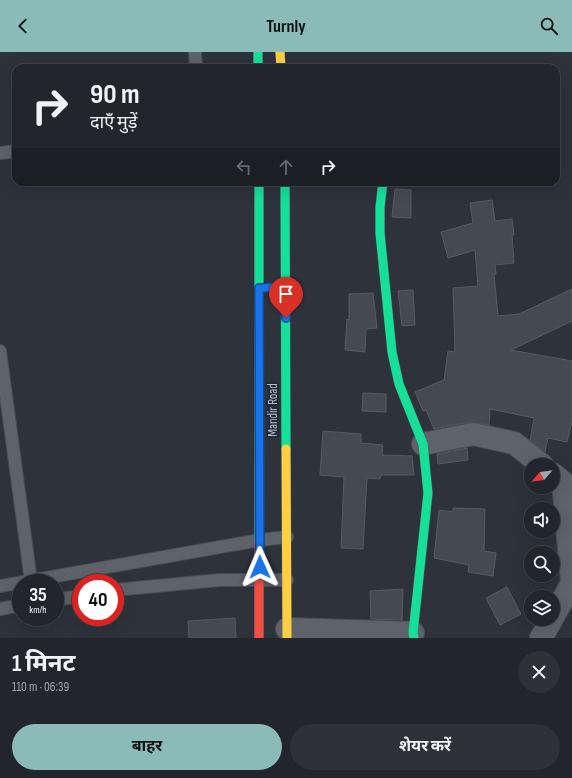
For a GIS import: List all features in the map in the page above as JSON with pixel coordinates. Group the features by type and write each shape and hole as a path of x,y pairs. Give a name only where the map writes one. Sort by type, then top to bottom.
{"street":[{"path":"258,52 258,64"},
{"path":"280,52 281,64"},
{"name":"Mandir Road","path":"259,186 262,288 259,638"},
{"name":"Mandir Road","path":"284,186 282,288 287,633"},
{"path":"287,633 414,635 428,493 423,444 399,384 392,352 380,233 380,207 383,186"},
{"path":"423,444 473,434 514,443 533,458"},
{"path":"560,480 563,482 570,519 572,583 560,604"},
{"path":"541,638 548,626"}],"lane":[{"path":"195,52 196,64"},
{"path":"0,153 12,152"},
{"path":"0,350 31,574"},
{"path":"64,575 260,540 286,537"},
{"path":"124,589 219,580 287,580"},
{"path":"0,586 12,584"},
{"path":"0,609 12,607"}],"building":[{"path":"395,189 411,190 411,218 392,217"},
{"path":"492,200 495,221 512,219 514,235 512,235 514,263 495,265 496,274 494,274 498,316 519,314 572,289 572,321 511,350 572,361 572,421 567,442 548,438 545,452 530,440 534,418 490,409 489,425 471,422 434,429 426,410 423,411 415,392 444,380 448,351 455,352 453,288 478,286 475,250 448,258 441,232 473,223 470,203"},
{"path":"413,290 415,325 402,326 398,291"},
{"path":"373,293 377,328 366,329 365,352 345,350 347,319 349,320 349,294"},
{"path":"363,393 386,394 386,412 362,411"},
{"path":"323,431 361,434 361,443 383,445 382,455 412,456 414,475 381,475 380,479 367,478 363,549 341,548 344,477 320,475"},
{"path":"467,448 468,460 438,464 437,454"},
{"path":"453,508 485,509 484,551 496,553 493,576 468,572 469,565 434,558 439,510 453,512"},
{"path":"507,587 521,614 500,625 486,598"},
{"path":"403,589 402,620 371,619 370,591"},
{"path":"235,618 236,638 189,638 188,621"}],"traffic: fast":[{"path":"258,52 258,64"},
{"path":"259,186 259,540"},
{"path":"285,186 286,449"},
{"path":"383,186 380,207 380,233 392,352 399,384 423,444 428,493 413,633 414,638"}],"traffic: slow":[{"path":"280,52 281,64"},
{"path":"286,449 287,638"}],"traffic: jam":[{"path":"259,540 259,638"}],"route":[{"path":"260,567 259,288 286,287 286,318"}]}
